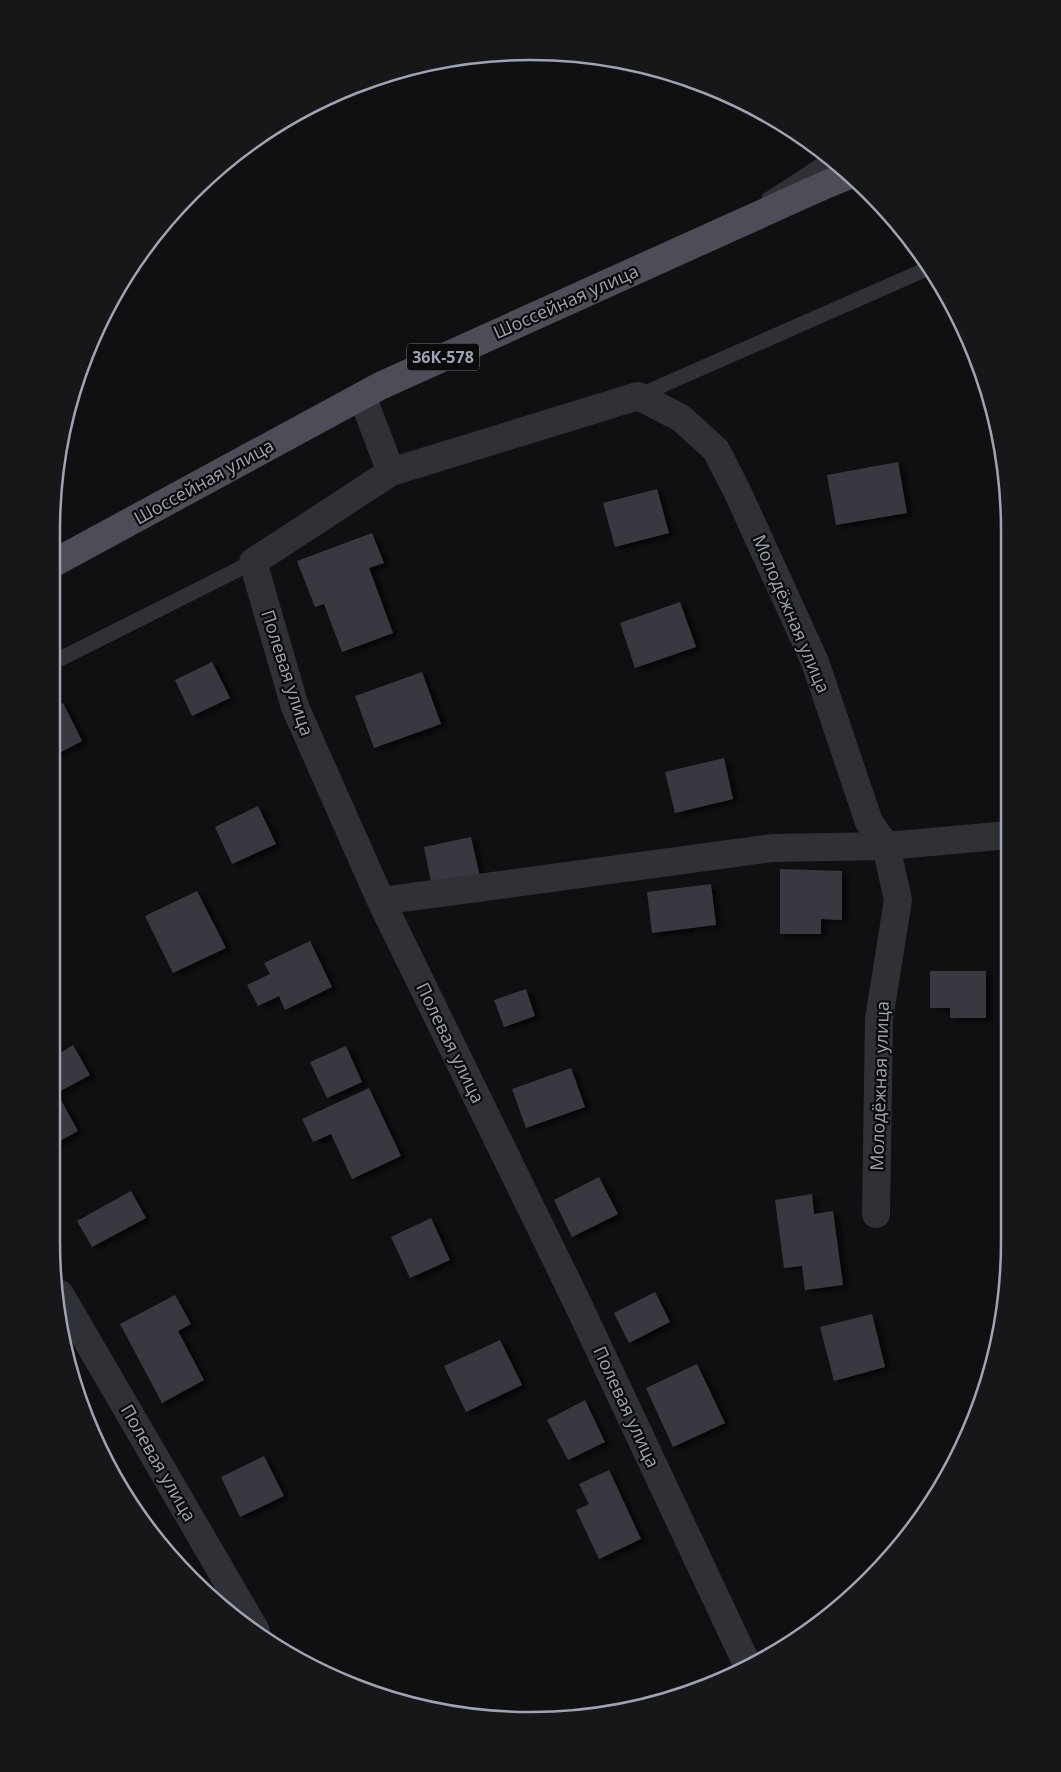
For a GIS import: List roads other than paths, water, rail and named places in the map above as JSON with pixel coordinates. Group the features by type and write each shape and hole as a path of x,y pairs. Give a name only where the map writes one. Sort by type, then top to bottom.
{"main road":[{"name":"Шоссейная улица","path":"60,560 389,382 842,178"}],"street":[{"path":"362,396 391,472"},
{"path":"252,562 391,472 638,396"},
{"name":"Молодёжная улица","path":"638,396 681,418 716,450 815,662 868,822 886,846 898,900 879,1019 876,1214"},
{"name":"Полевая улица","path":"252,562 295,707 381,901 571,1289 745,1660"},
{"path":"381,901 773,848 886,846 1001,837"},
{"name":"Полевая улица","path":"64,1300 249,1618"}],"lane":[{"path":"712,236 824,163"},
{"path":"638,396 923,271"},
{"path":"60,659 252,562"}]}
